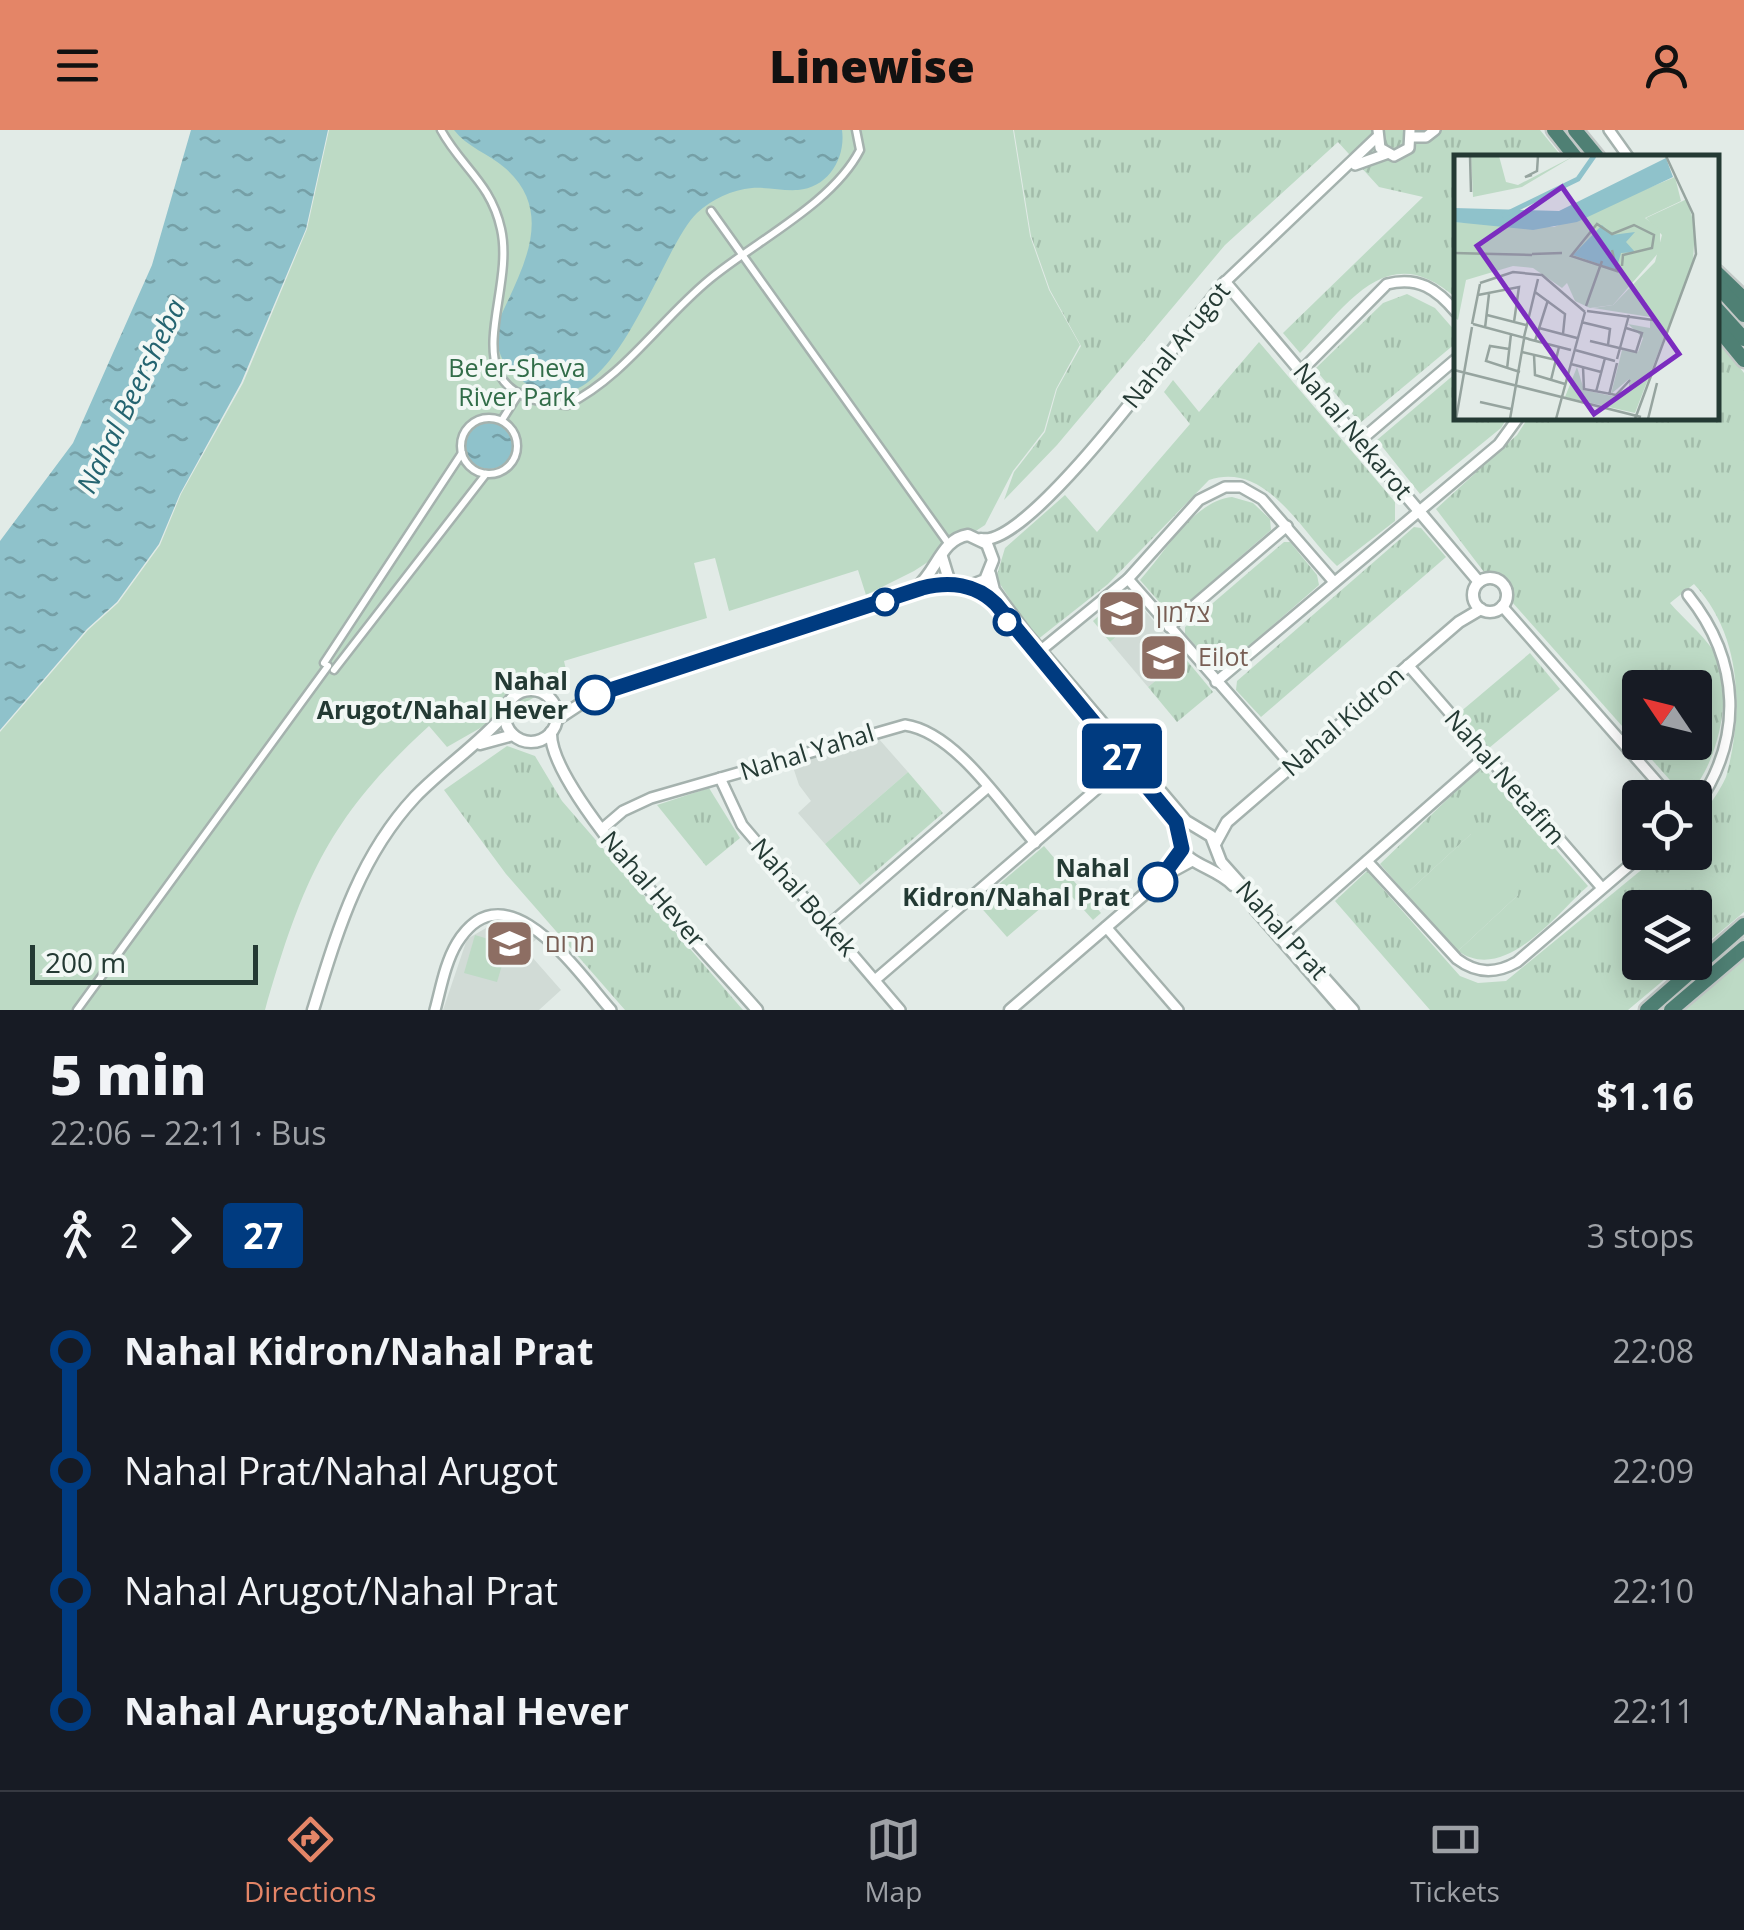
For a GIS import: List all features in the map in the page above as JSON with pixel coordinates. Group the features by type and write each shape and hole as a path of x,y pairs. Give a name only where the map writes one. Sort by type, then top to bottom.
{"highway":[{"path":"1554,130 1574,155"},
{"path":"1575,130 1596,155"},
{"path":"1719,275 1744,299"},
{"path":"1719,287 1744,315"},
{"path":"1719,311 1744,339"},
{"path":"1719,330 1744,360"},
{"path":"1647,1010 1744,926"},
{"path":"1671,1010 1744,948"}],"street":[{"path":"441,130 482,182 499,219 505,262 492,330 493,362 519,393 567,406 600,386 674,312 840,180 860,150 856,130"},
{"path":"1411,134 1426,137 1434,130"},
{"path":"1609,130 1627,155"},
{"path":"1377,134 1386,154"},
{"name":"Nahal Arugot","path":"992,554 1012,529 1076,469 1225,282 1279,226 1348,169 1377,134"},
{"name":"Nahal Arugot","path":"1348,169 1386,154 1404,152 1411,134"},
{"path":"711,211 948,543"},
{"path":"1301,371 1387,284 1407,281 1427,286 1454,310"},
{"name":"Nahal Nekarot","path":"1225,282 1479,582"},
{"path":"1361,440 1454,362"},
{"path":"502,420 519,393"},
{"path":"329,666 462,453 462,438 472,423 484,418 502,420 516,436 516,454 506,469 486,474 473,469 462,453"},
{"path":"1216,682 1499,444 1517,420"},
{"path":"77,1010 329,666 486,474"},
{"path":"1040,651 1128,579 1200,500 1215,489 1235,486 1256,494 1334,582"},
{"path":"1169,627 1286,526"},
{"name":"Nahal Arugot","path":"980,539 988,540 1012,529"},
{"path":"903,595 930,576 948,543 962,536 980,539 992,554 990,574 998,597 1040,651 1201,831"},
{"path":"942,557 945,575 954,584"},
{"path":"966,587 982,583 990,574"},
{"path":"1490,578 1501,582 1507,595 1502,606 1492,612 1478,605 1479,582 1490,578"},
{"path":"1128,579 1291,765"},
{"path":"313,1010 338,929 370,858 416,797 474,746 522,692 538,692 549,698 594,695 903,595 954,584 991,599 1172,815 1182,845 1169,873"},
{"path":"1688,595 1722,649 1733,698 1731,732 1722,764 1712,780"},
{"name":"Nahal Kidron","path":"1214,847 1227,822 1478,605"},
{"path":"1502,606 1655,780"},
{"name":"Nahal Netafim","path":"1408,665 1602,888"},
{"path":"474,746 513,735 531,742 594,695"},
{"path":"549,698 554,726"},
{"path":"505,714 513,735"},
{"name":"Nahal Yahal","path":"602,829 640,803 905,725 939,736 1035,842"},
{"name":"Nahal Hever","path":"554,726 557,762"},
{"name":"Nahal Hever","path":"531,742 557,762 602,829 757,1010"},
{"path":"1286,932 1487,755"},
{"path":"875,980 1128,762"},
{"name":"Nahal Bokek","path":"720,778 739,820 900,1010"},
{"path":"829,925 987,788"},
{"name":"Nahal Kidron","path":"1182,845 1201,831 1227,822"},
{"name":"Nahal Prat","path":"1201,831 1353,1010"},
{"name":"Nahal Prat","path":"1182,845 1196,862 1226,878 1343,1010"},
{"path":"1010,1010 1169,873 1196,862 1214,847"},
{"path":"1367,861 1457,959 1486,972 1517,962 1623,870"},
{"path":"435,1010 459,940 480,921 500,916 518,918 542,932 611,1010"},
{"path":"1106,927 1178,1010"}],"shaded area":[{"path":"1146,612 1184,657 1148,687 1110,642"},
{"path":"878,738 908,772 825,844 798,813 811,801 799,785 792,764"},
{"path":"493,924 510,925 539,937 525,949 561,990 539,1010 443,1010 467,939"}],"green space":[{"name":"Be'er-Sheva River Park","path":"329,130 1013,130 1030,236 1049,290 1080,345 1056,389 1044,431 1013,471 985,525 914,571 866,595 858,570 729,611 715,558 694,563 707,618 564,661 570,687 533,698 447,747 429,726 366,791 323,854 292,925 265,1010 0,1010 0,732 88,630 118,603 160,545 181,494 243,383 307,229"},
{"path":"1014,130 1540,130 1560,155 1454,155 1454,297 1432,281 1410,274 1389,276 1370,284 1353,298 1300,353 1283,333 1423,197 1379,187 1338,142 1225,245 1057,445 1004,500 1014,472 1045,432 1057,389 1081,346 1050,290 1031,236"},
{"path":"1407,294 1435,308 1454,330 1454,345 1360,423 1315,369 1383,303"},
{"path":"1719,341 1744,373 1744,912 1712,939 1712,890 1622,890 1622,980 1664,980 1628,1010 1430,1010 1335,901 1367,871 1460,976 1478,983 1506,981 1641,870 1712,870 1712,801 1726,777 1732,752 1736,701 1730,650 1710,604 1694,584 1670,603 1713,650 1720,666 1723,706 1712,754 1712,670 1622,670 1622,726 1512,602 1513,587 1498,574 1484,572 1436,509 1517,435 1527,420 1719,420"},
{"path":"1259,342 1395,502 1395,521 1337,566 1265,490 1230,477 1209,480 1108,584 1037,640 996,578 1005,548 1065,495 1097,532 1190,424 1164,392 1173,380 1199,412"},
{"path":"1454,375 1454,420 1506,420 1420,494 1377,440"},
{"path":"1232,497 1253,503 1270,519 1271,530 1179,610 1169,613 1140,580 1192,518"},
{"path":"1414,527 1421,528 1446,557 1261,717 1236,690 1237,681"},
{"path":"1284,542 1290,542 1317,575 1319,585 1225,667 1217,669 1185,634 1185,627"},
{"path":"1127,590 1146,612 1110,642 1093,621"},
{"path":"1530,653 1560,689 1489,748 1459,713"},
{"path":"1184,657 1213,692 1177,722 1148,687"},
{"path":"507,746 535,756 562,801 743,1010 625,1010 506,874 444,790"},
{"path":"1652,760 1710,760 1699,780 1670,780"},
{"path":"1482,766 1588,886 1529,941 1494,959 1476,959 1458,951 1518,895 1471,834 1406,894 1380,864"},
{"path":"908,772 943,813 860,885 825,844"},
{"path":"709,788 740,838 706,866 657,805"},
{"path":"1472,833 1519,884 1518,895 1458,951 1406,894"},
{"path":"1044,846 1101,913 1093,920 1064,888 1007,937 977,903"},
{"path":"475,935 508,945 497,982 464,973"},
{"path":"1744,958 1744,1010 1684,1010"}],"water":[{"name":"Nahal Beersheba","path":"191,130 328,130 306,229 241,383 180,494 159,544 117,602 87,629 0,730 0,541 73,443 152,265"},
{"path":"454,130 842,130 842,141 833,170 818,184 798,190 745,189 723,196 697,213 681,234 625,339 602,370 576,389 547,393 510,370 500,353 496,334 529,246 529,205 521,186 505,168"},
{"path":"489,423 505,430 512,446 505,462 489,469 473,462 466,446 473,430"}],"bus line":[{"name":"27","path":"595,695 840,618 922,588 954,584 975,589 996,604 1016,634 1176,822 1183,841 1180,856 1158,882"}],"place":[{"name":"צלמון","path":"1121,613"},
{"name":"Eilot","path":"1163,657"},
{"name":"Nahal Arugot/Nahal Hever","path":"595,695"},
{"name":"Nahal Kidron/Nahal Prat","path":"1158,882"},
{"name":"מרום","path":"510,943"}]}
